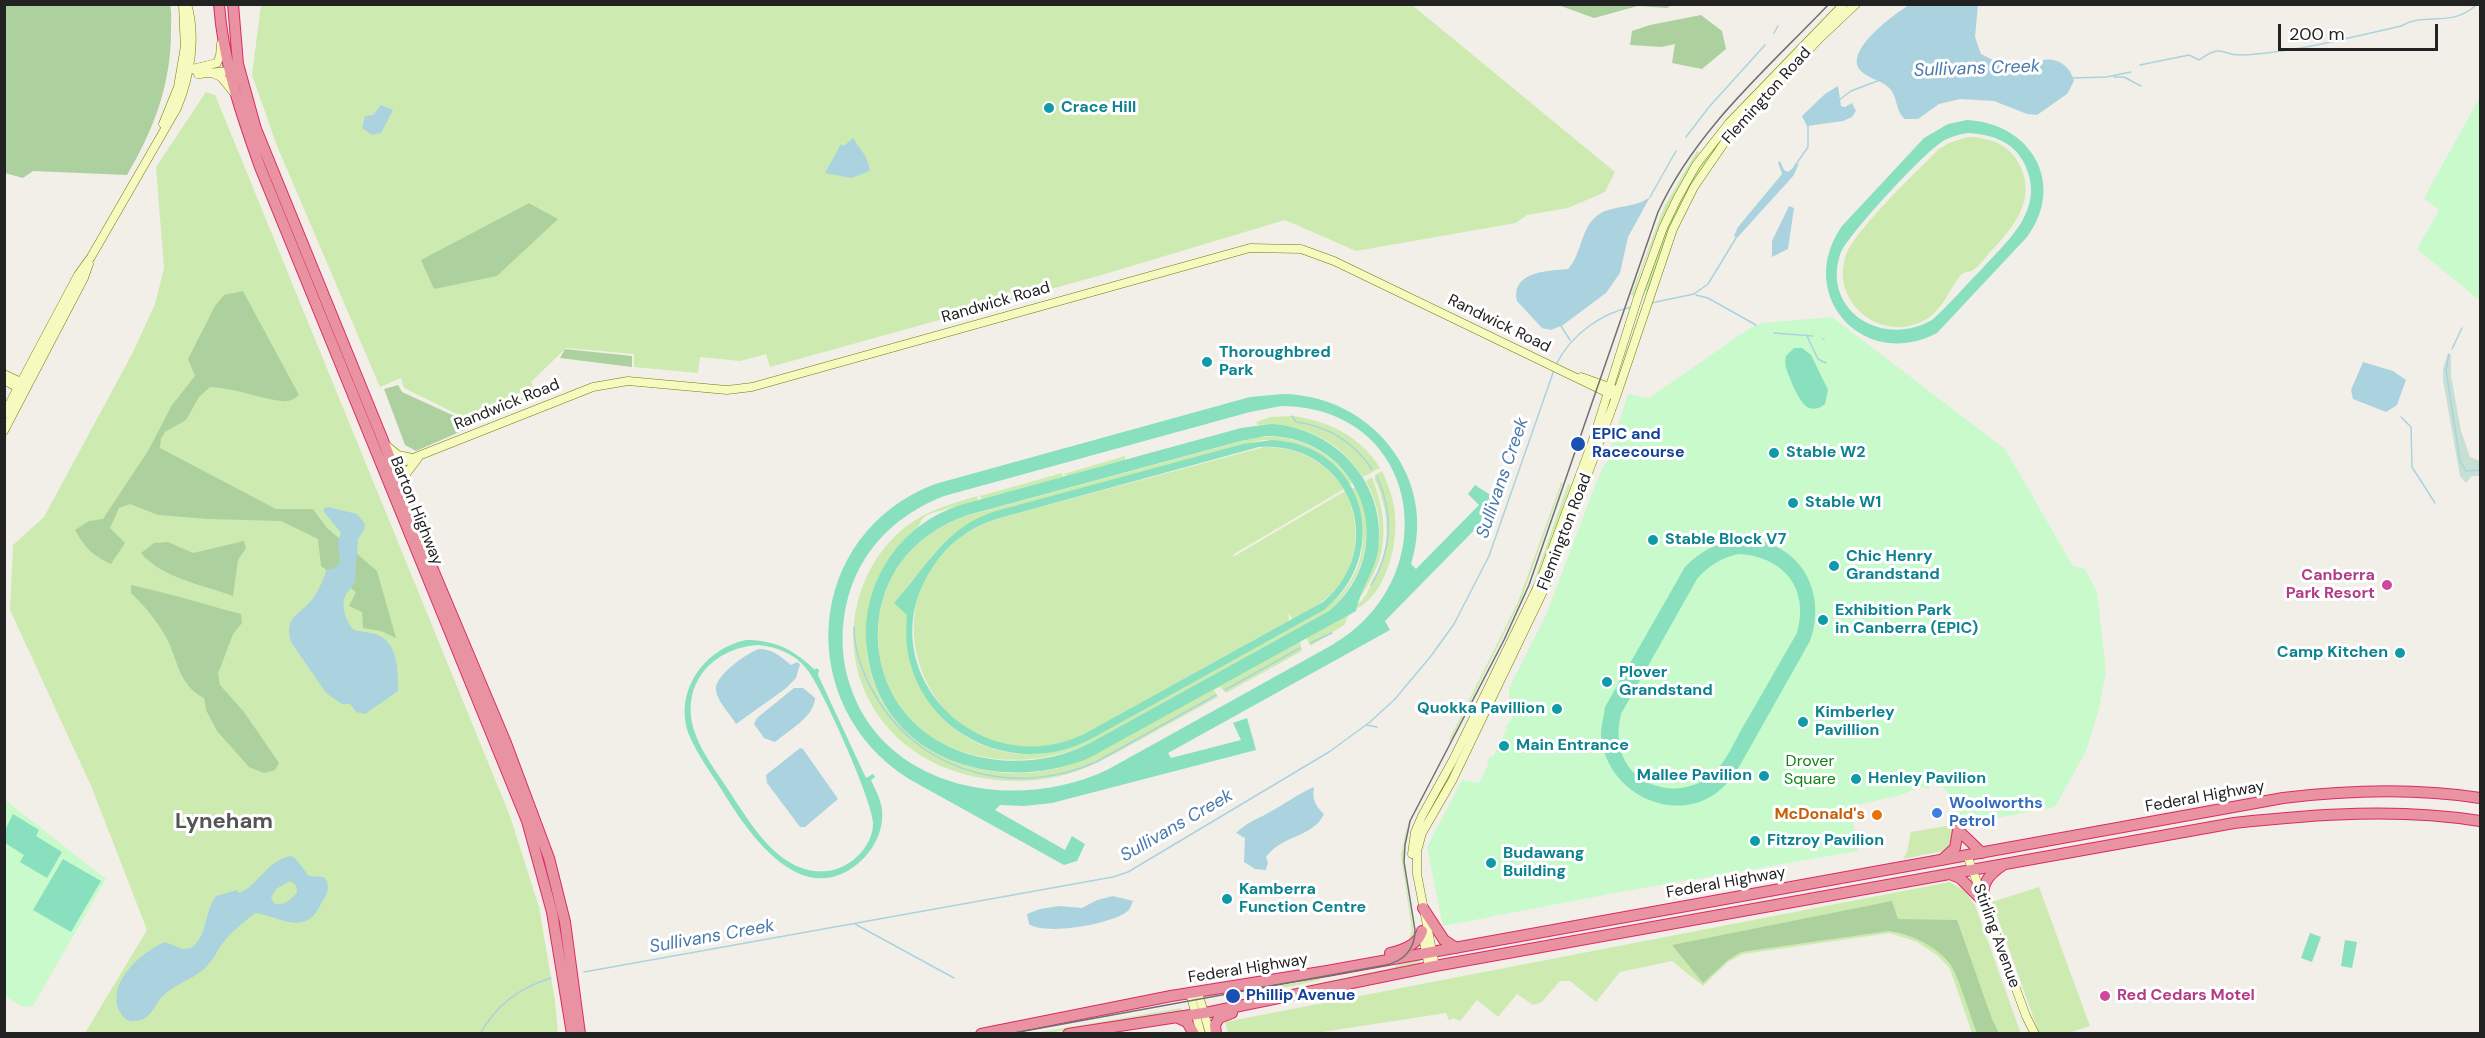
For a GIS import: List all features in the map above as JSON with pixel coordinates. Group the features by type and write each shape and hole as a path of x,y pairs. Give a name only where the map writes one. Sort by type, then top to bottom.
{"highway":[{"name":"Barton Highway","path":"219,4 221,34 235,94 273,199 389,470 527,821 552,912 572,1034"},
{"name":"Barton Highway","path":"232,4 237,54 256,129 382,438 389,470 402,492 506,743 549,858 565,922 580,1034"},
{"path":"229,71 237,54"},
{"name":"Federal Highway","path":"981,1034 1194,992 1339,969 2259,802 2331,793 2405,791 2481,798"},
{"name":"Federal Highway","path":"1068,1034 1274,1000 1432,967 2234,823 2331,813 2415,814 2481,821"},
{"path":"2169,819 2170,834"},
{"path":"1941,860 1956,848 1958,830 1982,853"},
{"path":"1983,901 1983,888 1987,878 2004,864"},
{"path":"1950,874 1960,878 1983,901"},
{"path":"1424,908 1444,940 1456,948"},
{"path":"1339,969 1354,960 1402,950 1420,938 1422,931"},
{"path":"1216,1034 1216,1024 1221,1016 1264,1008 1274,1000"},
{"path":"1176,1017 1187,1022 1194,1034"}],"main road":[{"path":"4,414 84,278 91,257 153,148 183,82 189,68 185,4"},
{"name":"Flemington Road","path":"1432,967 1417,874 1417,857 1422,833 1452,781 1543,593 1607,391 1663,228 1696,165 1736,115 1844,4"},
{"name":"Flemington Road","path":"1429,952 1422,931 1413,873 1415,832 1540,582 1617,394 1673,229 1684,205 1720,147 1753,108 1856,4"},
{"path":"183,82 209,70 219,60 221,34"},
{"path":"188,45 196,59 221,77 235,94"},
{"path":"183,82 188,45"},
{"path":"189,68 229,71"},
{"path":"189,68 201,74"},
{"name":"Randwick Road","path":"389,470 593,387 628,381 727,390 752,387 1250,248 1276,247 1308,250 1565,372 1617,394"},
{"path":"4,374 22,386"},
{"path":"4,380 22,386"},
{"path":"4,431 22,386"},
{"path":"382,438 398,455 409,458 419,457"},
{"path":"402,492 406,474 419,457"},
{"name":"Stirling Avenue","path":"1967,855 2034,1034"},
{"path":"1194,992 1200,1013 1210,1034"},
{"path":"1200,1013 1201,1034"},
{"name":"Stirling Avenue","path":"2026,1016 2029,1034"}],"green space":[{"path":"4,5 170,5 170,52 164,89 145,142 127,175 33,171 23,178 5,173"},
{"path":"261,5 1412,5 1615,172 1605,192 1568,208 1527,215 1516,223 1356,251 1285,220 1105,274 770,367 766,354 740,361 700,357 698,373 634,367 634,354 566,348 531,382 537,394 478,420 463,417 404,388 401,378 380,387 277,146 252,75","holes":["529,203 557,219 497,276 422,260"]},
{"path":"1558,5 1672,5 1667,8 1638,6 1594,18"},
{"path":"1848,5 1852,5 1728,131 1692,185 1648,292 1644,290 1661,240 1687,186 1721,136"},
{"path":"1701,15 1722,31 1726,49 1702,69 1672,63 1675,44 1662,47 1630,45 1632,31"},
{"path":"206,92 215,95 510,816 539,907 555,1001 558,1033 85,1033 147,930 92,788 10,610 13,545 44,517 132,354 155,304 164,268 156,167"},
{"path":"2480,97 2480,301 2417,249 2439,210 2424,198"},
{"path":"1967,120 1989,124 2009,132 2024,144 2036,159 2042,177 2043,196 2038,217 2027,237 1937,333 1910,342 1884,342 1862,334 1844,320 1831,300 1826,277 1829,252 1842,226 1924,138 1948,124","holes":["1968,133 1992,137 2007,144 2023,161 2030,178 2031,194 2022,222 2002,247 1932,320 1913,328 1893,330 1875,326 1860,318 1847,306 1839,291 1837,272 1841,252 1857,229 1886,196 1930,151 1953,137"]},
{"path":"1968,137 1983,138 2003,146 2018,162 2026,187 2025,199 2016,221 1978,266 1961,275 1941,306 1932,315 1916,324 1898,327 1882,324 1866,317 1854,305 1846,291 1843,274 1846,255 1851,244 1888,200 1939,149"},
{"path":"1697,151 1699,153 1678,187 1661,222 1633,296 1631,295 1664,207"},
{"path":"529,203 558,219 497,276 434,289 421,260"},
{"path":"243,291 299,395 284,401 210,387 199,397 186,420 165,432 161,438 160,448 276,509 313,509 327,528 377,571 396,638 381,631 363,628 362,612 349,606 356,592 321,566 318,539 281,521 158,515 130,504 119,508 110,528 125,543 111,564 90,550 75,530 89,521 103,519 148,451 172,405 195,376 188,359 215,306 224,295"},
{"name":"Exhibition Park in Canberra (EPIC)","path":"1832,317 2005,449 2073,566 2085,569 2097,592 2106,671 2099,709 2086,751 2055,807 1964,824 1954,799 1936,780 1928,789 1920,787 1901,795 1851,806 1858,851 1614,893 1443,926 1427,847 1462,780 1479,783 1490,756 1493,757 1507,729 1505,728 1513,716 1509,707 1509,688 1546,615 1595,486 1608,461 1628,394 1649,398 1750,328 1763,323"},
{"path":"1794,348 1802,348 1811,355 1828,390 1825,404 1819,408 1808,408 1792,384 1785,360"},
{"path":"565,349 632,356 632,367 560,358"},
{"path":"2448,353 2451,355 2451,376 2461,431 2470,457 2480,461 2480,476 2472,476 2466,483 2460,476 2443,380 2443,369"},
{"path":"398,385 402,392 461,419 471,427 416,451 405,445 384,389"},
{"path":"1283,394 1315,398 1344,409 1370,426 1391,447 1406,473 1415,501 1417,532 1411,564 1416,569 1479,505 1468,494 1475,485 1492,496 1493,511 1385,621 1390,630 1168,753 1171,758 1241,740 1233,723 1247,718 1256,750 1052,803 1024,806 1000,805 995,810 1065,850 1072,836 1085,844 1077,861 1064,865 909,779 871,747 845,709 831,666 829,622 838,580 859,541 891,508 935,484 1250,397","holes":["1281,406 1329,414 1365,434 1390,465 1403,501 1404,541 1393,580 1369,616 1332,645 1107,770 1069,783 1030,790 989,789 951,781 915,766 885,742 861,711 846,671 844,659 843,633 848,596 857,573 873,547 893,526 917,509 944,496 1250,412"]},
{"path":"1293,416 1319,422 1343,432 1354,439 1380,468 1363,477 1343,453 1318,436 1304,430 1258,425 1256,422 1270,417"},
{"path":"1271,424 1295,428 1317,436 1336,448 1353,464 1366,482 1375,503 1379,526 1378,551 1356,611 1089,758 1054,769 1018,772 982,769 949,759 919,742 894,718 876,687 867,650 867,616 880,573 893,553 918,527 938,514 960,505 1241,428","holes":["1265,436 1298,441 1326,454 1347,475 1361,500 1367,529 1364,558 1351,586 1329,611 1090,743 1058,755 1024,761 991,759 959,751 930,736 906,714 889,686 879,652 879,617 884,595 899,565 929,534 968,515 1241,441"]},
{"path":"1257,437 1285,438 1311,446 1334,462 1353,483 1350,484 1333,464 1312,450 1288,442 1262,440 983,516 938,549 913,590 907,635 917,678 941,716 977,743 1023,754 1078,745 1315,615 1331,604 1354,576 1360,560 1363,543 1362,525 1359,507 1352,489 1355,487 1366,520 1367,537 1364,554 1351,585 1329,611 1090,743 1060,754 1028,759 995,759 964,752 936,739 912,720 893,695 881,663 878,631 883,599 891,579 904,558 921,541 962,517"},
{"path":"1272,440 1304,446 1329,460 1348,481 1359,505 1363,533 1358,560 1346,587 1324,610 1091,739 1057,751 1023,754 990,747 961,733 936,711 918,684 908,652 907,615 894,603 950,537 978,518 996,511 1243,444","holes":["1259,447 1290,449 1316,460 1336,478 1350,500 1356,526 1354,553 1343,579 1323,602 1084,734 1044,746 1006,744 972,731 943,708 923,678 913,644 915,606 938,559 968,532 996,519"]},
{"path":"1264,447 1300,453 1320,463 1344,489 1234,554 1233,557 1345,491 1354,517 1355,545 1348,570 1328,597 1293,619 1288,613 1289,621 1084,734 1031,748 984,739 948,713 924,675 914,632 921,587 948,548 996,519"},
{"path":"1125,456 1125,460 1066,476 1064,474"},
{"path":"1382,471 1394,509 1395,528 1392,555 1388,569 1375,593 1356,609 1379,568 1386,543 1384,505 1375,480 1375,475"},
{"path":"1062,473 1063,477 982,499 980,497 980,496"},
{"path":"1372,477 1380,503 1384,528 1383,541 1377,567 1358,599 1371,569 1379,541 1378,513 1366,481"},
{"path":"1563,482 1522,598 1450,742 1518,602"},
{"path":"1568,484 1571,485 1538,578 1493,673 1529,595"},
{"path":"977,496 978,500 929,514 923,518 887,561 877,581 868,613 870,668 884,704 909,734 940,755 977,768 1017,773 1057,768 1095,754 1300,641 1302,651 1226,693 1220,687 1214,690 1218,697 1088,767 1056,777 1029,781 976,777 950,770 927,759 905,744 886,726 871,704 859,676 853,632 862,588 883,550 914,521 945,506"},
{"path":"1740,538 1768,543 1794,559 1803,570 1814,597 1814,626 1810,641 1735,774 1728,782 1715,794 1697,803 1678,806 1660,803 1642,797 1614,772 1605,755 1601,735 1605,707 1685,567 1704,552","holes":["1738,554 1754,556 1780,568 1796,589 1800,602 1797,633 1721,765 1703,781 1683,788 1653,785 1635,774 1625,761 1619,738 1621,714 1697,579 1720,560"]},
{"path":"244,541 246,548 238,560 233,596 171,575 150,562 141,553 154,543 168,542 193,553"},
{"path":"131,585 241,614 242,623 233,634 218,674 220,685 244,712 279,763 275,770 264,773 249,767 217,731 206,710 204,698 195,693 184,679 166,637 131,593"},
{"path":"1349,614 1344,625 1311,646 1306,638"},
{"path":"746,640 775,644 800,657 815,670 816,668 819,670 818,675 866,778 873,774 875,777 871,780 882,809 879,833 873,847 863,859 841,874 820,878 800,874 781,863 748,829 693,744 685,721 688,690 705,663 731,645","holes":["765,646 778,649 796,658 806,668 823,696 864,791 873,822 869,840 859,855 836,869 810,870 794,865 780,856 756,831 701,748 695,733 691,716 691,700 703,672 726,653 741,648"]},
{"path":"4,799 106,879 33,1006 23,1007 5,996"},
{"path":"13,814 39,830 36,836 62,852 47,878 20,862 24,855 5,843 5,830"},
{"path":"1408,819 1403,861 1414,933 1408,942 1412,930 1401,856"},
{"path":"1953,825 1956,835 1948,850 1903,859 1907,852 1911,832"},
{"path":"63,859 101,881 71,932 33,910"},
{"path":"1950,882 1965,891 1975,905 2021,1034 1972,1033 1950,969 1938,956 1917,942 1890,933 1743,954 1728,962 1703,986 1672,961 1620,972 1596,1002 1570,981 1560,981 1542,1002 1533,1005 1517,994 1498,1017 1477,1000 1460,1021 1453,1018 1449,1021 1446,1013 1316,1033 1228,1033 1225,1022"},
{"path":"2039,887 2090,1026 2068,1033 2039,1033 1992,902"},
{"path":"1892,901 1898,919 1957,920 1999,1033 1977,1033 1957,978 1945,958 1922,942 1897,933 1889,931 1741,952 1728,960 1703,983 1672,945"},
{"path":"2310,933 2321,937 2312,962 2301,958"},
{"path":"2345,940 2357,942 2352,968 2341,966"},
{"path":"1424,956 1424,959 1415,964 1315,987 1304,987 1217,1004 1392,968 1408,959"},
{"path":"1319,978 1320,980 1251,995 1250,991"},
{"path":"1181,1008 1182,1011 1176,1014 1162,1017 1029,1034"}],"water":[{"path":"1910,4 1978,5 1975,37 1981,54 2001,64 2025,69 2039,61 2054,60 2066,67 2074,81 2067,94 2037,115 2027,114 1994,101 1960,99 1939,104 1918,119 1905,119 1891,90 1885,84 1863,73 1857,62 1859,53 1873,33"},
{"path":"1838,86 1841,106 1845,107 1852,103 1856,111 1852,117 1843,121 1807,126 1802,116 1825,94"},
{"path":"381,105 393,110 381,133 372,135 362,128 365,116 373,115"},
{"path":"853,138 865,156 870,171 851,178 825,173 841,144 844,146"},
{"path":"1780,161 1784,170 1788,172 1799,163 1794,175 1737,238 1734,236 1738,227 1782,174 1778,162"},
{"path":"1650,197 1628,237 1620,273 1606,293 1563,325 1551,330 1542,328 1517,301 1520,284 1533,274 1568,269 1594,218 1607,210 1638,203"},
{"path":"1789,206 1794,208 1788,249 1772,257 1772,241"},
{"path":"2363,362 2393,371 2406,380 2397,405 2386,412 2353,399 2351,390"},
{"path":"328,507 357,514 365,524 358,539 355,581 344,602 348,622 354,630 375,634 385,639 394,652 396,660 398,691 365,714 356,712 350,704 342,704 326,693 291,642 289,634 291,622 313,598 326,570 335,568 340,562 338,541 341,533 323,509"},
{"path":"759,649 780,656 791,665 797,662 800,664 796,678 785,689 736,724 719,699 716,685 732,666"},
{"path":"794,688 803,688 815,698 811,711 800,723 775,742 764,738 754,724 757,718"},
{"path":"800,748 803,749 838,799 805,827 800,827 767,783 766,775"},
{"path":"1314,787 1315,802 1324,814 1319,822 1313,828 1273,850 1266,857 1268,862 1266,870 1255,869 1244,862 1245,838 1236,833"},
{"path":"291,856 295,858 309,876 324,877 327,882 327,893 315,914 300,923 255,913 229,935 203,970 165,994 148,1016 135,1021 124,1018 117,1001 117,991 121,980 136,961 165,942 183,949 191,948 200,937 216,896 237,890 239,893 283,858","holes":["290,881 296,885 297,892 290,899 282,904 275,904 271,898 276,889"]},
{"path":"1113,896 1133,901 1129,910 1110,920 1064,929 1049,929 1029,924 1027,914 1040,909 1059,906 1082,908 1097,900"}],"waterway":[{"name":"Sullivans Creek","path":"2140,65 2189,55 2199,60 2217,51 2241,55 2301,48 2401,26 2410,22 2458,16 2468,12 2477,4"},
{"path":"1774,33 1778,26"},
{"path":"1686,137 1709,107 1765,45"},
{"name":"Sullivans Creek","path":"2073,78 2106,77 2131,72"},
{"path":"2114,77 2124,77 2141,86"},
{"name":"Sullivans Creek","path":"1839,100 1851,91 1880,80"},
{"name":"Sullivans Creek","path":"1794,167 1808,147 1808,125"},
{"path":"1650,197 1676,151"},
{"name":"Sullivans Creek","path":"1651,303 1694,294 1708,284 1736,238"},
{"path":"1696,295 1708,298 1756,325"},
{"name":"Sullivans Creek","path":"1557,363 1570,343 1588,327 1609,314 1632,307"},
{"path":"1561,326 1570,340"},
{"path":"2452,349 2462,328"},
{"path":"1774,333 1813,336"},
{"path":"1807,336 1818,359 1826,363"},
{"path":"2449,354 2446,370 2460,461 2466,471 2480,470"},
{"name":"Sullivans Creek","path":"584,972 1113,877 1128,872 1329,752 1370,722 1395,699 1454,624 1489,556 1554,370"},
{"path":"1292,416 1296,422 1319,427 1339,437 1357,451 1372,469"},
{"path":"2401,417 2411,427 2412,467 2435,503"},
{"path":"1371,585 1383,559 1388,532 1386,504 1377,477"},
{"path":"854,627 858,656 865,675 878,700 897,726 920,746 947,762 975,772 1005,778 1036,778 1066,772 1096,762 1216,695"},
{"path":"1310,643 1332,633"},
{"path":"1225,690 1300,648"},
{"path":"1366,725 1377,727"},
{"path":"855,924 954,978"},
{"name":"Sullivans Creek","path":"480,1034 501,1006 519,992 551,978"}],"tram line":[{"path":"1008,1034 1386,965 1398,961 1411,948 1415,930 1404,862 1410,821 1504,640 1529,585 1658,212 1674,182 1712,127 1734,101 1829,4"}],"place":[{"name":"Crace Hill","path":"1049,108"},
{"name":"Thoroughbred Park","path":"1207,362"},
{"name":"EPIC and Racecourse","path":"1578,444"},
{"name":"Stable W2","path":"1774,453"},
{"name":"Stable W1","path":"1793,503"},
{"name":"Stable Block V7","path":"1653,540"},
{"name":"Chic Henry Grandstand","path":"1834,566"},
{"name":"Canberra Park Resort","path":"2387,585"},
{"name":"Exhibition Park in Canberra (EPIC)","path":"1823,620"},
{"name":"Camp Kitchen","path":"2400,653"},
{"name":"Plover Grandstand","path":"1607,682"},
{"name":"Quokka Pavillion","path":"1557,709"},
{"name":"Kimberley Pavillion","path":"1803,722"},
{"name":"Main Entrance","path":"1504,746"},
{"name":"Mallee Pavilion","path":"1764,776"},
{"name":"Henley Pavilion","path":"1856,779"},
{"name":"Woolworths Petrol","path":"1937,813"},
{"name":"McDonald's","path":"1877,815"},
{"name":"Fitzroy Pavilion","path":"1755,841"},
{"name":"Budawang Building","path":"1491,863"},
{"name":"Kamberra Function Centre","path":"1227,899"},
{"name":"Phillip Avenue","path":"1233,996"},
{"name":"Red Cedars Motel","path":"2105,996"}],"district":[{"name":"Lyneham","path":"224,822"}],"park label":[{"name":"Drover Square","path":"1810,771"}]}
